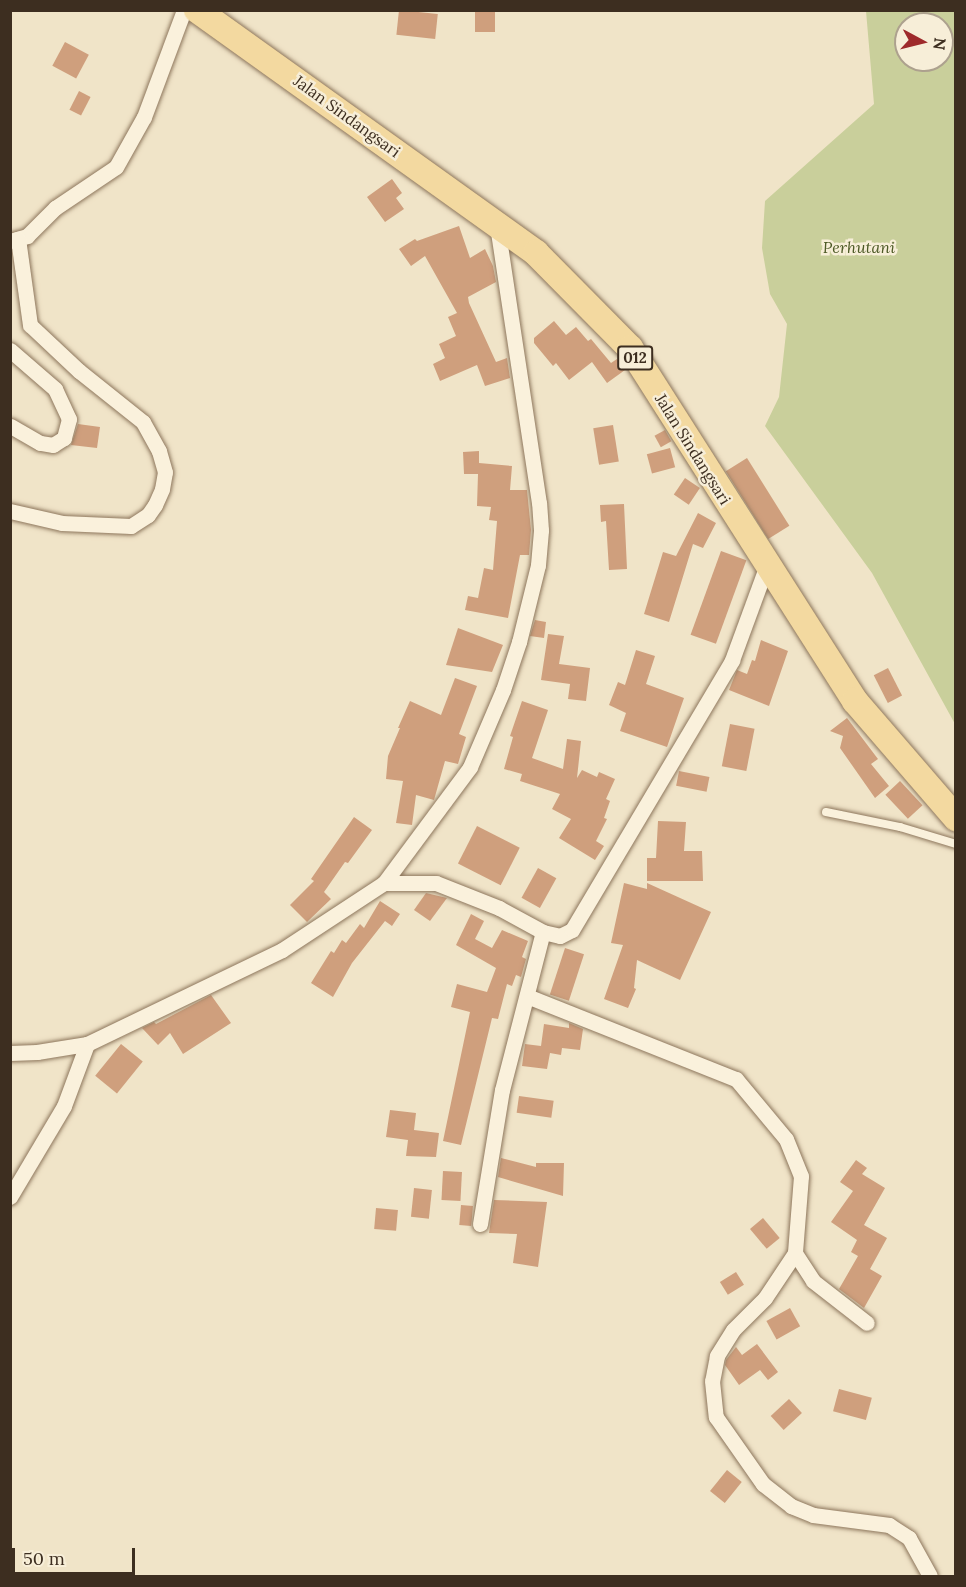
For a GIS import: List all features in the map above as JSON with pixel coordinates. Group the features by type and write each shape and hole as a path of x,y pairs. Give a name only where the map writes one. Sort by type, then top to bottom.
{"main road":[{"name":"Jalan Sindangsari","path":"197,10 536,253 630,348 766,565 855,701 956,818"}],"street":[{"path":"10,511 62,523 131,526 147,515 162,489 165,472 159,451 143,422 78,371 30,325 14,240 27,236 55,208 116,167 144,117 184,10"},
{"path":"10,1053 37,1052 87,1044 282,950 384,883 470,767 503,690 519,642 538,565 541,531 539,503 497,223"},
{"path":"10,350 55,388 69,419 64,438 53,445 40,443 10,426"},
{"path":"384,883 436,883 499,908 543,932 560,936 572,930 732,660 766,565"},
{"path":"480,1224 502,1090 543,932"},
{"path":"527,996 736,1079 786,1139 801,1176 795,1253 765,1298 733,1330 717,1356 712,1381 716,1417 763,1484 790,1506 813,1515 890,1525 909,1538 930,1576"},
{"path":"10,1197 64,1106 87,1044"},
{"path":"795,1253 813,1281 867,1323"}],"lane":[{"path":"826,812 900,827 956,844"}],"green space":[{"name":"Perhutani","path":"866,11 955,11 955,724 872,573 765,426 779,397 787,324 770,294 762,248 765,201 874,104"}],"building":[{"path":"399,10 438,14 435,39 396,35"},
{"path":"475,10 495,10 495,32 475,32"},
{"path":"65,42 89,55 76,79 52,66"},
{"path":"79,91 91,97 81,116 69,110"},
{"path":"392,179 402,193 396,198 404,209 385,222 367,197"},
{"path":"459,226 470,258 485,249 493,266 496,282 468,297 496,362 507,358 510,378 485,386 477,365 440,381 433,364 445,358 439,344 456,336 448,317 457,313 425,256 411,266 399,249 415,239 417,241"},
{"path":"554,321 566,335 576,327 588,341 591,339 611,363 617,359 625,370 607,383 592,362 569,380 556,363 553,366 534,343 534,338"},
{"path":"78,424 100,427 97,448 71,445"},
{"path":"613,425 619,462 599,465 593,428"},
{"path":"665,430 671,441 661,447 655,436"},
{"path":"670,448 675,467 652,474 647,454"},
{"path":"479,451 479,463 512,466 510,490 527,490 531,530 529,555 520,555 508,618 465,610 468,596 478,598 484,568 493,570 497,521 489,520 491,507 477,506 478,474 464,474 463,452"},
{"path":"747,458 789,526 768,539 726,471"},
{"path":"685,478 700,488 689,505 674,495"},
{"path":"624,504 627,569 609,570 606,521 601,522 600,505"},
{"path":"698,513 716,523 703,548 693,544 669,622 644,614 663,552 676,556"},
{"path":"721,551 746,560 716,644 691,635"},
{"path":"535,620 546,622 544,638 530,636"},
{"path":"458,628 503,645 492,672 446,665"},
{"path":"548,634 564,636 559,664 590,668 586,701 568,699 570,684 541,680"},
{"path":"761,640 788,651 769,706 729,690 737,670 747,674 752,660 755,661"},
{"path":"636,650 655,656 646,684 684,698 667,747 620,731 626,713 609,705 618,682 625,685"},
{"path":"888,668 902,696 888,703 874,675"},
{"path":"455,678 477,686 459,734 466,737 458,764 445,761 434,800 416,795 412,825 396,823 403,781 386,779 388,756 400,728 398,728 410,701 441,715"},
{"path":"522,701 548,710 532,758 563,769 567,739 581,741 577,778 582,770 597,777 599,772 615,779 606,799 610,801 604,818 607,819 596,841 604,846 595,860 559,838 571,819 552,809 560,794 520,781 522,774 504,769 513,737 510,736"},
{"path":"847,718 878,759 871,764 889,786 875,798 840,748 843,736 830,731"},
{"path":"730,724 755,729 746,771 722,766"},
{"path":"679,771 709,777 707,792 676,786"},
{"path":"900,781 923,805 908,819 885,795"},
{"path":"354,817 372,830 324,892 331,899 307,922 290,905 314,881 311,879"},
{"path":"658,821 686,822 684,851 702,851 703,881 647,881 647,858 656,858"},
{"path":"477,826 520,848 501,885 458,863"},
{"path":"538,868 556,878 540,908 522,898"},
{"path":"624,883 647,889 647,883 711,912 680,980 637,960 634,988 636,989 628,1008 604,999 623,945 611,943"},
{"path":"426,893 447,898 430,921 414,910"},
{"path":"380,901 400,914 392,926 385,921 352,963 333,997 311,983 331,951 334,953 342,940 346,943 360,924 364,928"},
{"path":"471,914 484,921 475,939 492,948 502,930 528,941 522,957 526,959 521,977 516,975 512,986 507,984 498,1019 492,1018 461,1145 443,1141 470,1012 451,1007 457,984 487,992 496,968 456,945"},
{"path":"565,948 584,954 569,1001 550,995"},
{"path":"211,995 231,1023 183,1054 170,1033 158,1045 142,1028 154,1022 156,1024"},
{"path":"569,1023 583,1029 580,1050 562,1048 561,1055 550,1053 547,1069 522,1066 525,1044 541,1046 544,1024 569,1028"},
{"path":"121,1044 143,1062 117,1093 95,1076"},
{"path":"519,1096 554,1101 551,1118 517,1113"},
{"path":"390,1110 416,1113 414,1130 439,1133 436,1157 406,1156 408,1140 386,1137"},
{"path":"501,1158 536,1167 536,1163 564,1163 563,1196 498,1177"},
{"path":"856,1160 867,1168 862,1174 885,1188 864,1225 887,1238 870,1269 882,1276 864,1308 839,1289 858,1256 851,1252 857,1240 831,1222 853,1191 840,1182"},
{"path":"443,1171 462,1172 460,1201 441,1200"},
{"path":"414,1188 432,1190 429,1219 411,1217"},
{"path":"494,1200 547,1202 538,1267 513,1263 517,1234 489,1233"},
{"path":"461,1205 473,1206 471,1226 459,1225"},
{"path":"376,1208 398,1210 396,1231 374,1229"},
{"path":"763,1218 780,1238 767,1249 750,1229"},
{"path":"736,1272 744,1285 728,1295 720,1282"},
{"path":"790,1308 800,1326 777,1339 766,1321"},
{"path":"757,1344 778,1372 768,1380 760,1370 739,1385 725,1365 726,1360 736,1347 742,1355"},
{"path":"839,1389 872,1398 866,1420 833,1411"},
{"path":"789,1399 802,1413 784,1430 771,1416"},
{"path":"727,1470 742,1482 725,1503 710,1491"}]}
